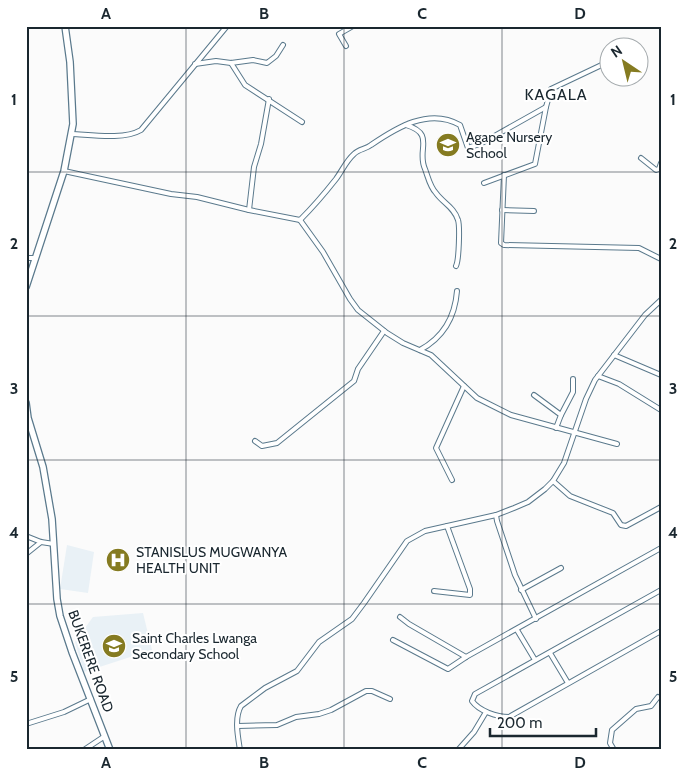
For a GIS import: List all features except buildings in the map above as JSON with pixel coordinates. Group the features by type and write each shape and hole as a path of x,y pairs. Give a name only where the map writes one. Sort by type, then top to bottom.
{"street":[{"path":"26,287 64,171 72,134 71,87 65,26"},
{"path":"72,134 134,134 148,122 227,26"},
{"path":"346,46 339,34 353,26"},
{"path":"195,64 216,61 231,63 253,60 267,63 276,56 283,45"},
{"path":"231,63 245,85 302,122"},
{"path":"484,183 535,164 551,89 600,65"},
{"path":"249,210 254,167 261,144 269,99"},
{"path":"300,220 336,178 354,153 371,145 389,132 431,117 454,121 463,130 468,148 482,143 546,107"},
{"path":"406,126 418,130 424,140 421,159 431,186 452,208 457,218 459,226 458,262 456,266"},
{"path":"641,158 658,170 661,163"},
{"path":"64,171 171,194 198,197 300,220 326,258 353,305 366,318 384,331 431,355 464,386 486,403 511,415 617,444"},
{"path":"504,175 500,238 501,243 504,245 639,248 661,259"},
{"path":"502,210 534,211"},
{"path":"26,258 35,258"},
{"path":"420,350 436,340 450,322 458,291"},
{"path":"240,750 238,710 246,701 274,682 296,671 303,665 319,642 352,619 407,541 425,531 496,515 528,502 553,481 564,462 586,399 598,376 645,315 661,300"},
{"path":"255,441 262,446 277,443 354,381 358,369 384,331"},
{"path":"614,355 661,375"},
{"path":"598,376 611,380 661,410"},
{"path":"556,428 573,392 573,379"},
{"path":"452,480 436,448 464,386"},
{"path":"534,395 561,414"},
{"name":"BUKERERE ROAD","path":"26,403 28,418 46,482 52,519 57,599 60,616 110,750"},
{"path":"553,481 570,496 613,513 621,524 626,526 661,507"},
{"path":"496,515 521,590 536,619"},
{"path":"434,591 470,595 470,589 447,526"},
{"path":"26,536 41,542 54,544"},
{"path":"26,554 41,542"},
{"path":"393,640 448,668 661,548"},
{"path":"521,590 561,568"},
{"path":"661,590 475,694 472,698 474,704 486,712 509,717 661,631"},
{"path":"400,618 466,657"},
{"path":"517,630 535,660"},
{"path":"550,653 568,683"},
{"path":"238,726 277,725 296,717 320,714 366,691 372,691 390,698"},
{"path":"614,750 610,743 612,730 636,709 651,706 658,697"},
{"path":"26,724 64,712 91,699"},
{"path":"458,750 474,732 486,712"},
{"path":"84,750 105,736"}],"shaded area":[{"path":"67,545 94,552 88,593 60,589"},
{"name":"Saint Charles Lwanga Secondary School","path":"143,613 152,650 84,672 75,642 93,617"}],"place":[{"name":"Agape Nursery School","path":"448,145"},
{"name":"STANISLUS MUGWANYA HEALTH UNIT","path":"118,560"},
{"name":"Saint Charles Lwanga Secondary School","path":"114,646"}],"district":[{"name":"KAGALA","path":"556,94"}]}
